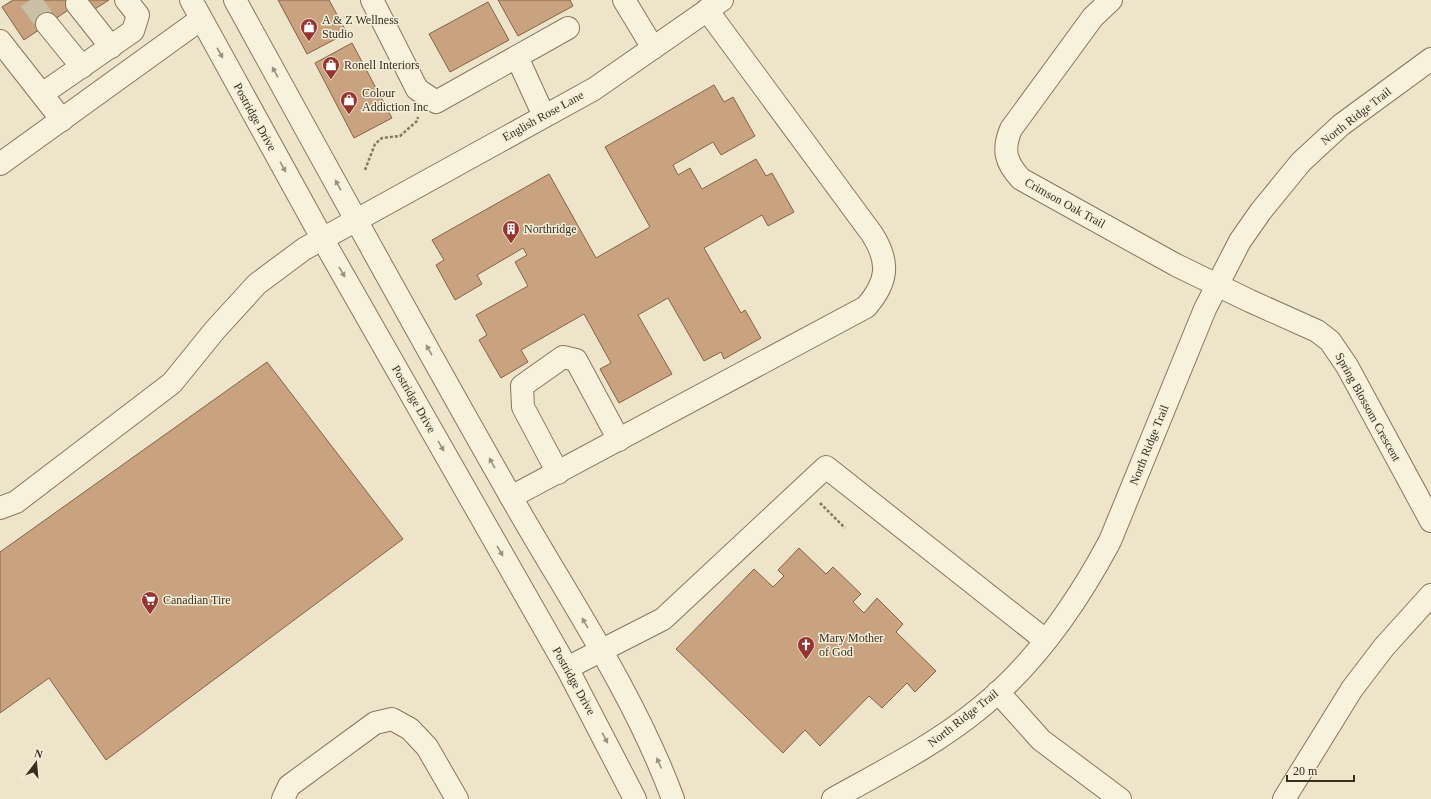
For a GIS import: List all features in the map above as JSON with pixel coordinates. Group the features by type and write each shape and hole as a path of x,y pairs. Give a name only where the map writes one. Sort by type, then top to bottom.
{"street":[{"path":"42,94 133,31 138,15 126,0"},
{"path":"235,0 511,497 628,697 660,765 673,799"},
{"path":"372,0 417,89 436,102 568,28"},
{"path":"624,0 653,48"},
{"name":"Crimson Oak Trail","path":"1111,0 1093,18 1011,129 1006,142 1007,156 1012,169 1022,179 1176,265 1217,285"},
{"path":"77,4 110,47"},
{"path":"511,497 866,307 876,295 883,280 885,264 881,248 714,5"},
{"name":"English Rose Lane","path":"0,508 16,502 172,383 215,330 257,284 304,249 594,88 714,5"},
{"path":"0,164 62,120 196,10"},
{"name":"Postridge Drive","path":"196,10 322,238 568,668 635,799"},
{"path":"47,24 82,67"},
{"path":"0,41 62,120"},
{"path":"517,57 544,116"},
{"name":"North Ridge Trail","path":"833,799 922,750 980,708 1025,665 1069,609 1093,572 1110,541 1205,308 1240,241 1301,162 1341,125 1431,59"},
{"name":"Spring Blossom Crescent","path":"1217,285 1317,331 1330,342 1347,366 1431,521"},
{"path":"558,473 523,407 522,386 563,357 576,360 619,440"},
{"path":"568,668 663,618 826,467 1045,640"},
{"path":"1284,799 1352,689 1384,647 1431,594"},
{"path":"998,692 1041,740 1120,799"},
{"path":"284,799 289,786 375,724 392,719 410,728 427,747 457,799"}],"path":[{"path":"365,170 375,144 382,138 400,136 417,121 427,96"},
{"path":"804,488 845,528"}],"building":[{"path":"13,0 83,0 24,40 2,7"},
{"path":"88,0 109,0 95,9"},
{"path":"278,0 329,0 347,33 307,54"},
{"path":"498,0 570,0 573,6 518,36"},
{"path":"488,2 509,40 450,72 429,34"},
{"path":"352,43 392,118 354,138 315,63"},
{"name":"Northridge","path":"714,85 724,102 733,97 755,136 721,155 713,142 673,165 678,175 690,168 702,189 756,159 766,176 772,173 794,212 768,226 762,215 704,248 741,313 745,310 761,338 724,359 721,352 704,361 668,298 638,315 672,374 619,403 600,369 611,363 584,314 521,350 528,362 501,378 479,340 487,335 476,315 528,286 515,262 527,255 523,248 477,275 482,284 455,300 436,265 444,260 432,240 549,174 596,258 650,227 605,147"},
{"name":"Canadian Tire","path":"267,362 403,539 106,760 49,678 0,713 0,552"},
{"name":"Mary Mother of God","path":"799,548 826,574 833,567 861,594 853,602 864,613 877,598 903,624 896,632 936,671 915,692 907,683 882,708 869,696 820,746 805,730 783,753 676,649 754,569 773,587 784,576 778,570"}],"tunnel":[{"path":"30,0 47,24"}],"place":[{"name":"A & Z Wellness Studio","path":"309,42"},
{"name":"Ronell Interiors","path":"331,80"},
{"name":"Colour Addiction Inc","path":"349,115"},
{"name":"Northridge","path":"511,244"},
{"name":"Canadian Tire","path":"150,615"},
{"name":"Mary Mother of God","path":"806,660"}]}
